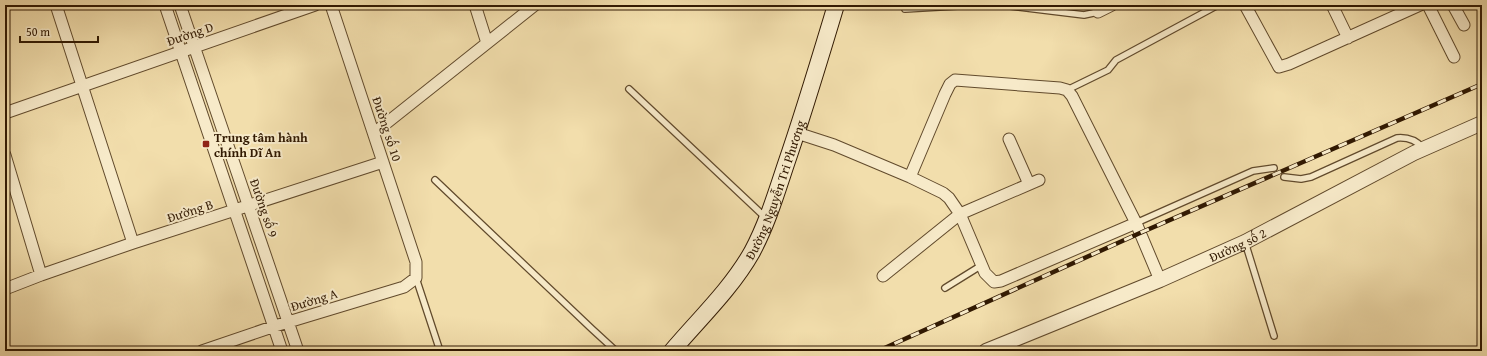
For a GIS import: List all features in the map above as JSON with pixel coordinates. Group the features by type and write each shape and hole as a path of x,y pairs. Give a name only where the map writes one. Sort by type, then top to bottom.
{"main road":[{"name":"Đường Nguyễn Tri Phương","path":"672,351 733,280 751,253 768,219 797,133 836,5"}],"street":[{"path":"56,5 133,243"},
{"path":"165,5 236,211 282,351"},
{"name":"Đường số 9","path":"180,5 298,351"},
{"name":"Đường D","path":"5,114 315,5"},
{"name":"Đường số 10","path":"331,5 416,262 416,278"},
{"path":"475,5 487,43"},
{"path":"374,133 535,5"},
{"path":"1098,12 1112,5"},
{"path":"1245,5 1279,67 1289,64 1420,5"},
{"path":"1332,5 1348,38"},
{"path":"1428,5 1454,57"},
{"path":"1453,5 1464,25"},
{"path":"910,177 945,94 950,84 955,80 1060,88 1067,90 1072,96 1136,223 1160,280"},
{"name":"Đường số 2","path":"986,351 1160,280 1245,242 1424,148 1482,123"},
{"path":"797,133 834,144 910,177 949,198 960,214 985,273 994,282 1001,281 1136,223"},
{"path":"883,276 960,214 1034,182 1009,139"},
{"path":"5,155 41,275"},
{"name":"Đường B","path":"5,289 133,243 249,207 383,162"},
{"name":"Đường A","path":"202,351 274,326 404,287 416,278"}],"lane":[{"path":"905,9 975,5"},
{"path":"1002,5 1084,16 1098,12"},
{"path":"1067,90 1108,70 1116,60 1218,5"},
{"path":"629,89 768,219"},
{"path":"1286,175 1297,178 1311,177 1397,138 1409,138 1424,148"},
{"path":"1136,223 1253,171 1272,170"},
{"path":"435,180 616,351"},
{"path":"1245,242 1274,336"},
{"path":"945,288 982,265"},
{"path":"416,278 440,351"}],"railway":[{"path":"878,351 1140,233 1482,84"}],"place":[{"name":"Trung tâm hành chính Dĩ An","path":"206,144"}]}
